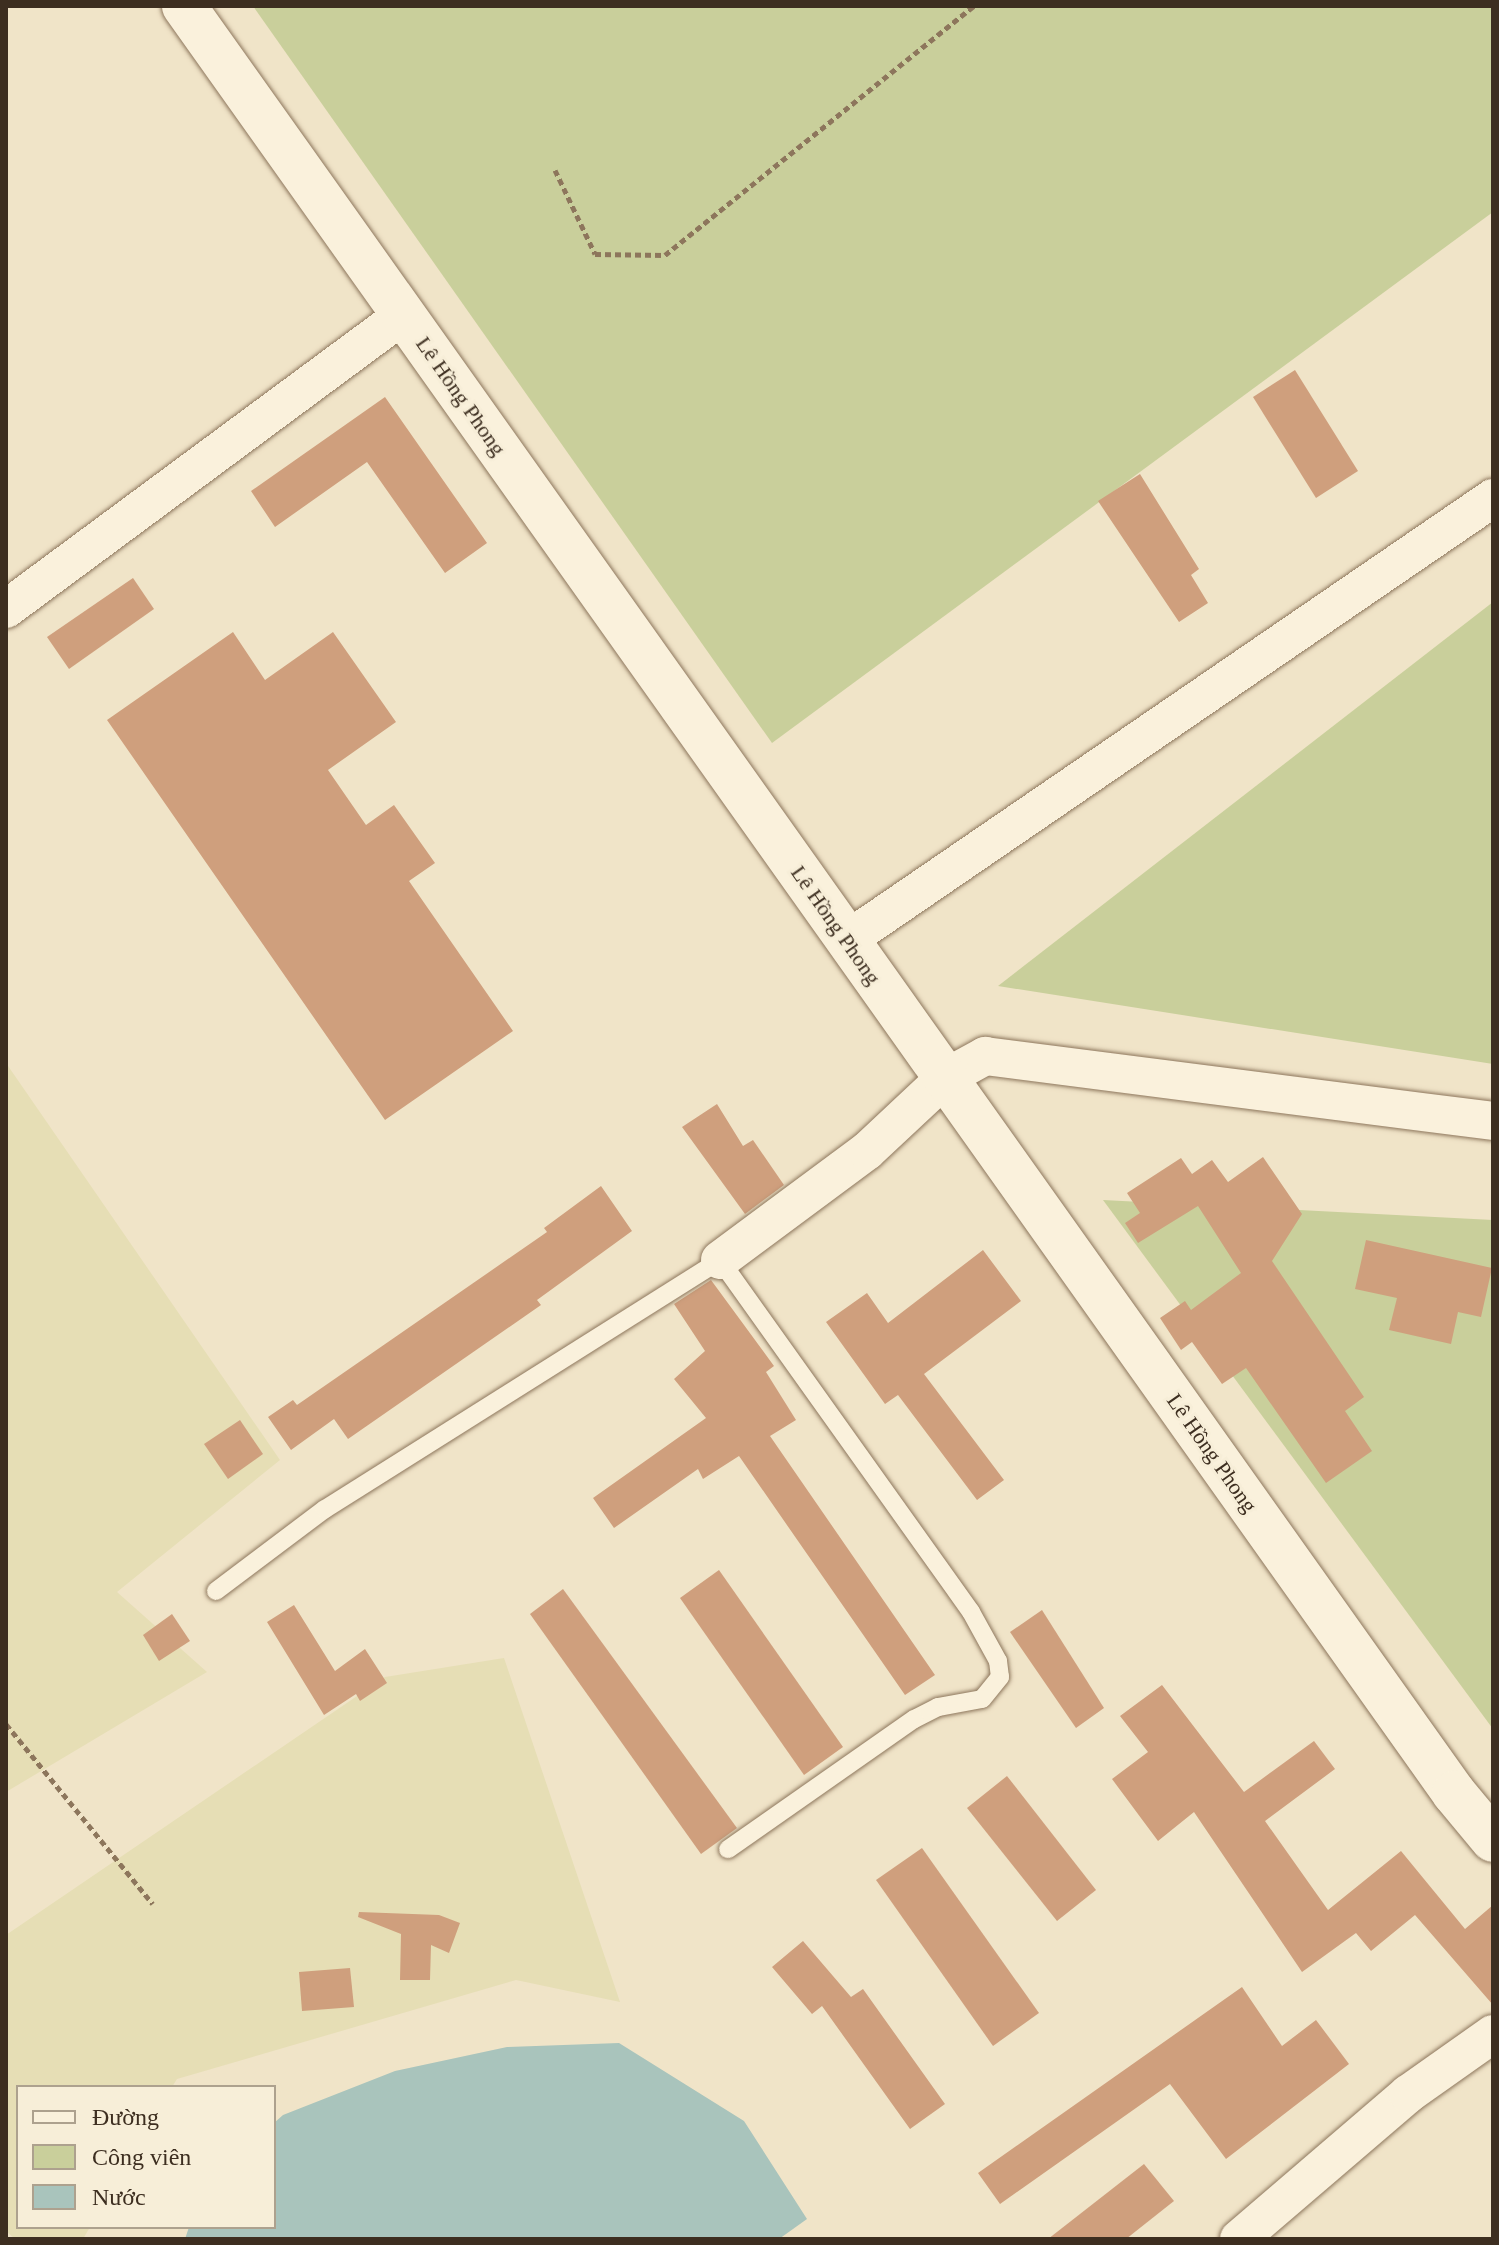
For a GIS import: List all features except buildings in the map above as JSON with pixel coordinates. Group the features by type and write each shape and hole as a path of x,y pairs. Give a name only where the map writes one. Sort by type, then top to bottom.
{"street":[{"name":"Lê Hồng Phong","path":"184,6 945,1078 1493,1840"},
{"path":"6,609 403,315"},
{"path":"847,940 1493,498"},
{"path":"720,1260 867,1151 945,1078 985,1056 1493,1121"},
{"path":"1239,2239 1408,2094 1493,2034"}],"lane":[{"path":"216,1591 325,1509 720,1260 971,1612 998,1661 1000,1677 982,1699 938,1707 914,1719 728,1849"}],"path":[{"path":"555,170 595,254 665,255 974,6"},
{"path":"6,1724 153,1904"}],"shaded area":[{"path":"6,1063 280,1460 117,1592 207,1672 6,1792"},
{"path":"504,1658 620,2002 516,1980 177,2079 173,2085 16,2085 16,2229 89,2229 83,2239 15,2239 6,2231 6,1935 385,1677"}],"green space":[{"path":"253,6 1493,6 1493,212 772,743"},
{"path":"1493,602 1493,1064 998,986"},
{"path":"1103,1200 1493,1220 1493,1729"}],"water":[{"path":"619,2043 744,2121 807,2219 779,2239 185,2239 188,2229 276,2229 276,2121 283,2115 395,2071 507,2047"}]}
